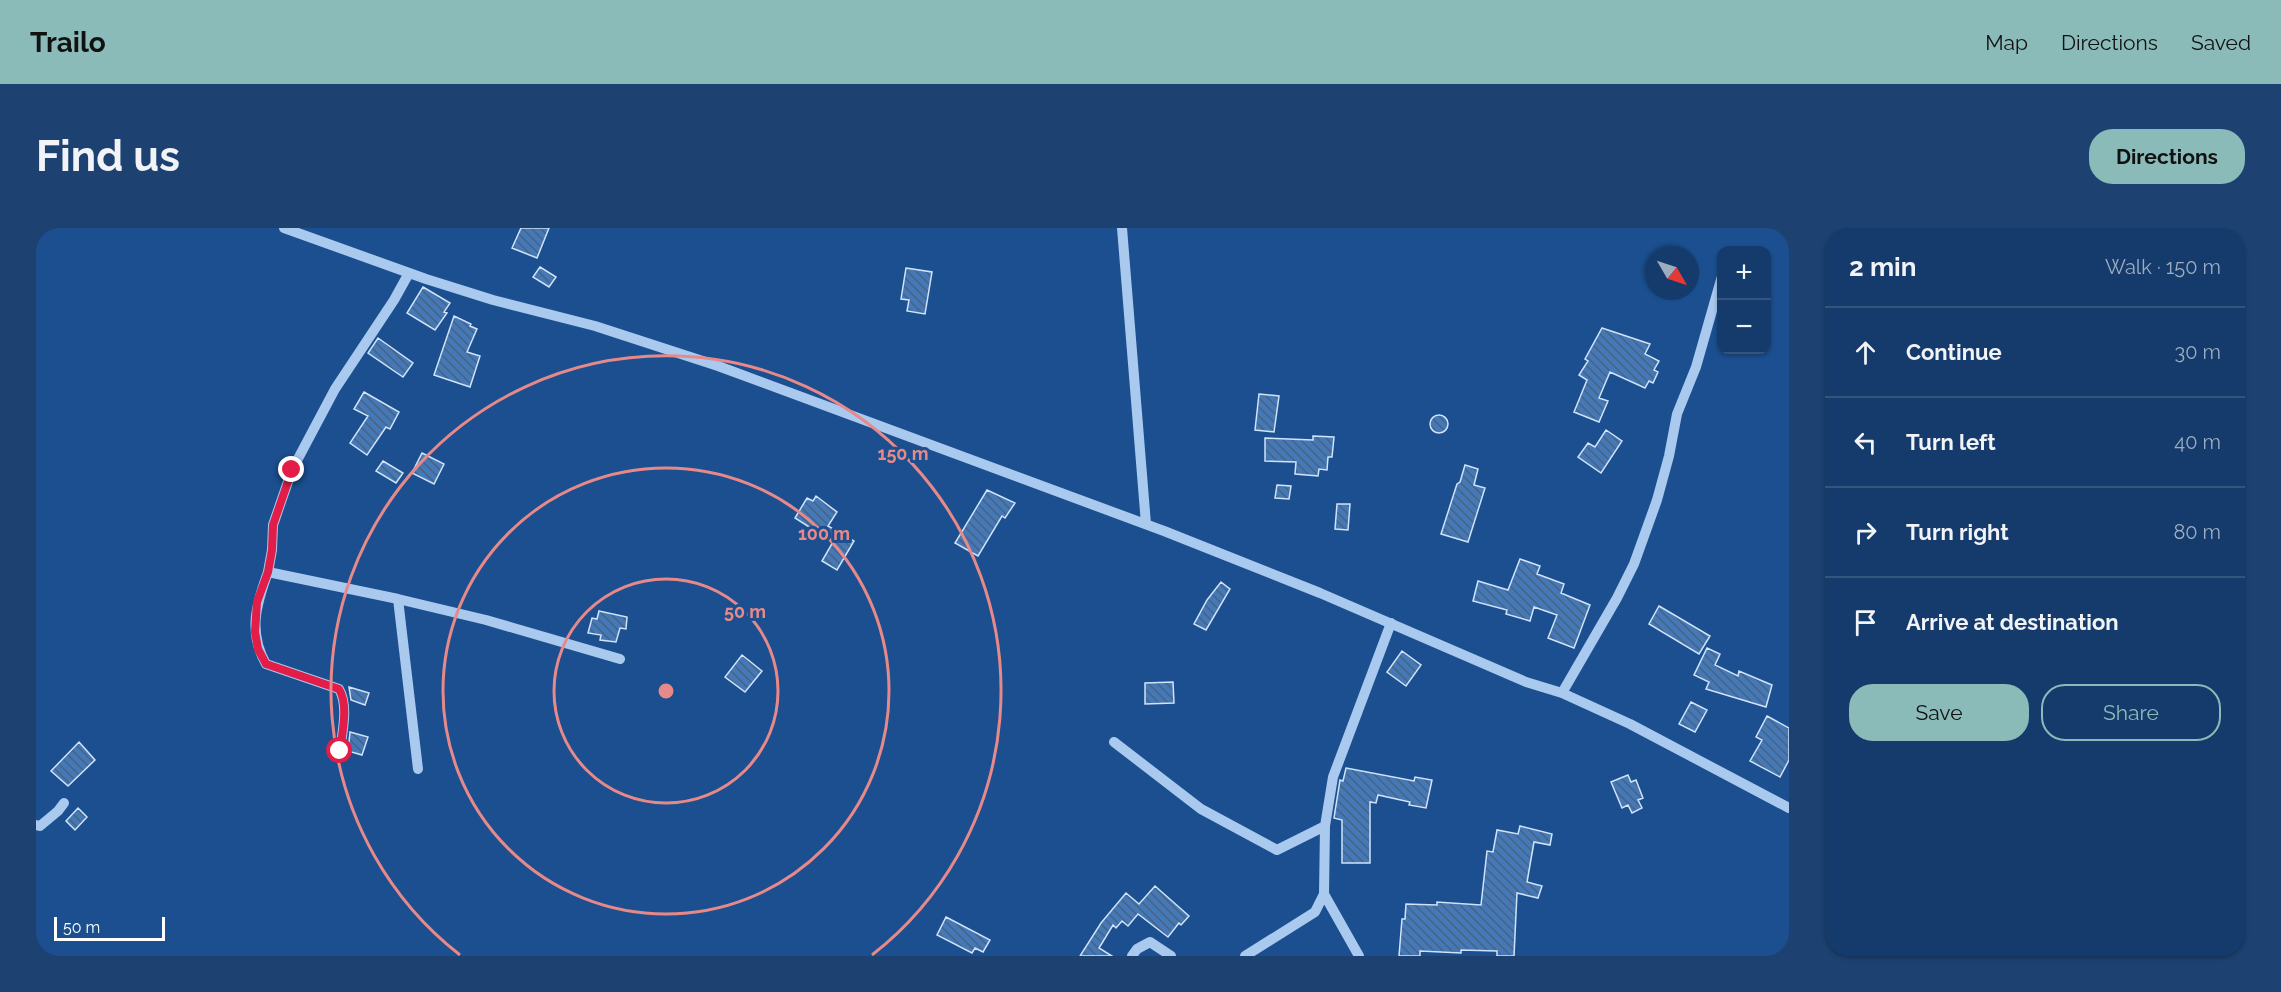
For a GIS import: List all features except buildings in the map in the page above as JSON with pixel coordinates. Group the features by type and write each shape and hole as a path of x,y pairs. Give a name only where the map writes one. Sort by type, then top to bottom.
{"street":[{"path":"284,228 409,273 493,300 595,326 718,366 1146,524 1391,623 1526,682 1562,693 1630,724 1789,808"},
{"path":"1122,228 1146,524"},
{"path":"340,751 343,695 339,689 266,664 258,649 255,632 257,602 268,572 273,525 292,470 335,388 394,300 409,273"},
{"path":"1562,693 1634,564 1658,500 1677,414 1696,367 1717,294"},
{"path":"268,572 486,620 620,658"},
{"path":"398,599 418,769"},
{"path":"1245,956 1315,912 1324,894 1325,826 1333,777 1391,623"},
{"path":"1114,742 1201,809 1277,850 1325,826"},
{"path":"36,825 40,826 64,803"},
{"path":"1324,894 1359,956"},
{"path":"1132,956 1150,942 1171,956"}],"route":[{"path":"292,470 273,525 272,550 268,572 257,602 255,632 258,649 266,664 339,689 343,695 340,751"}]}
